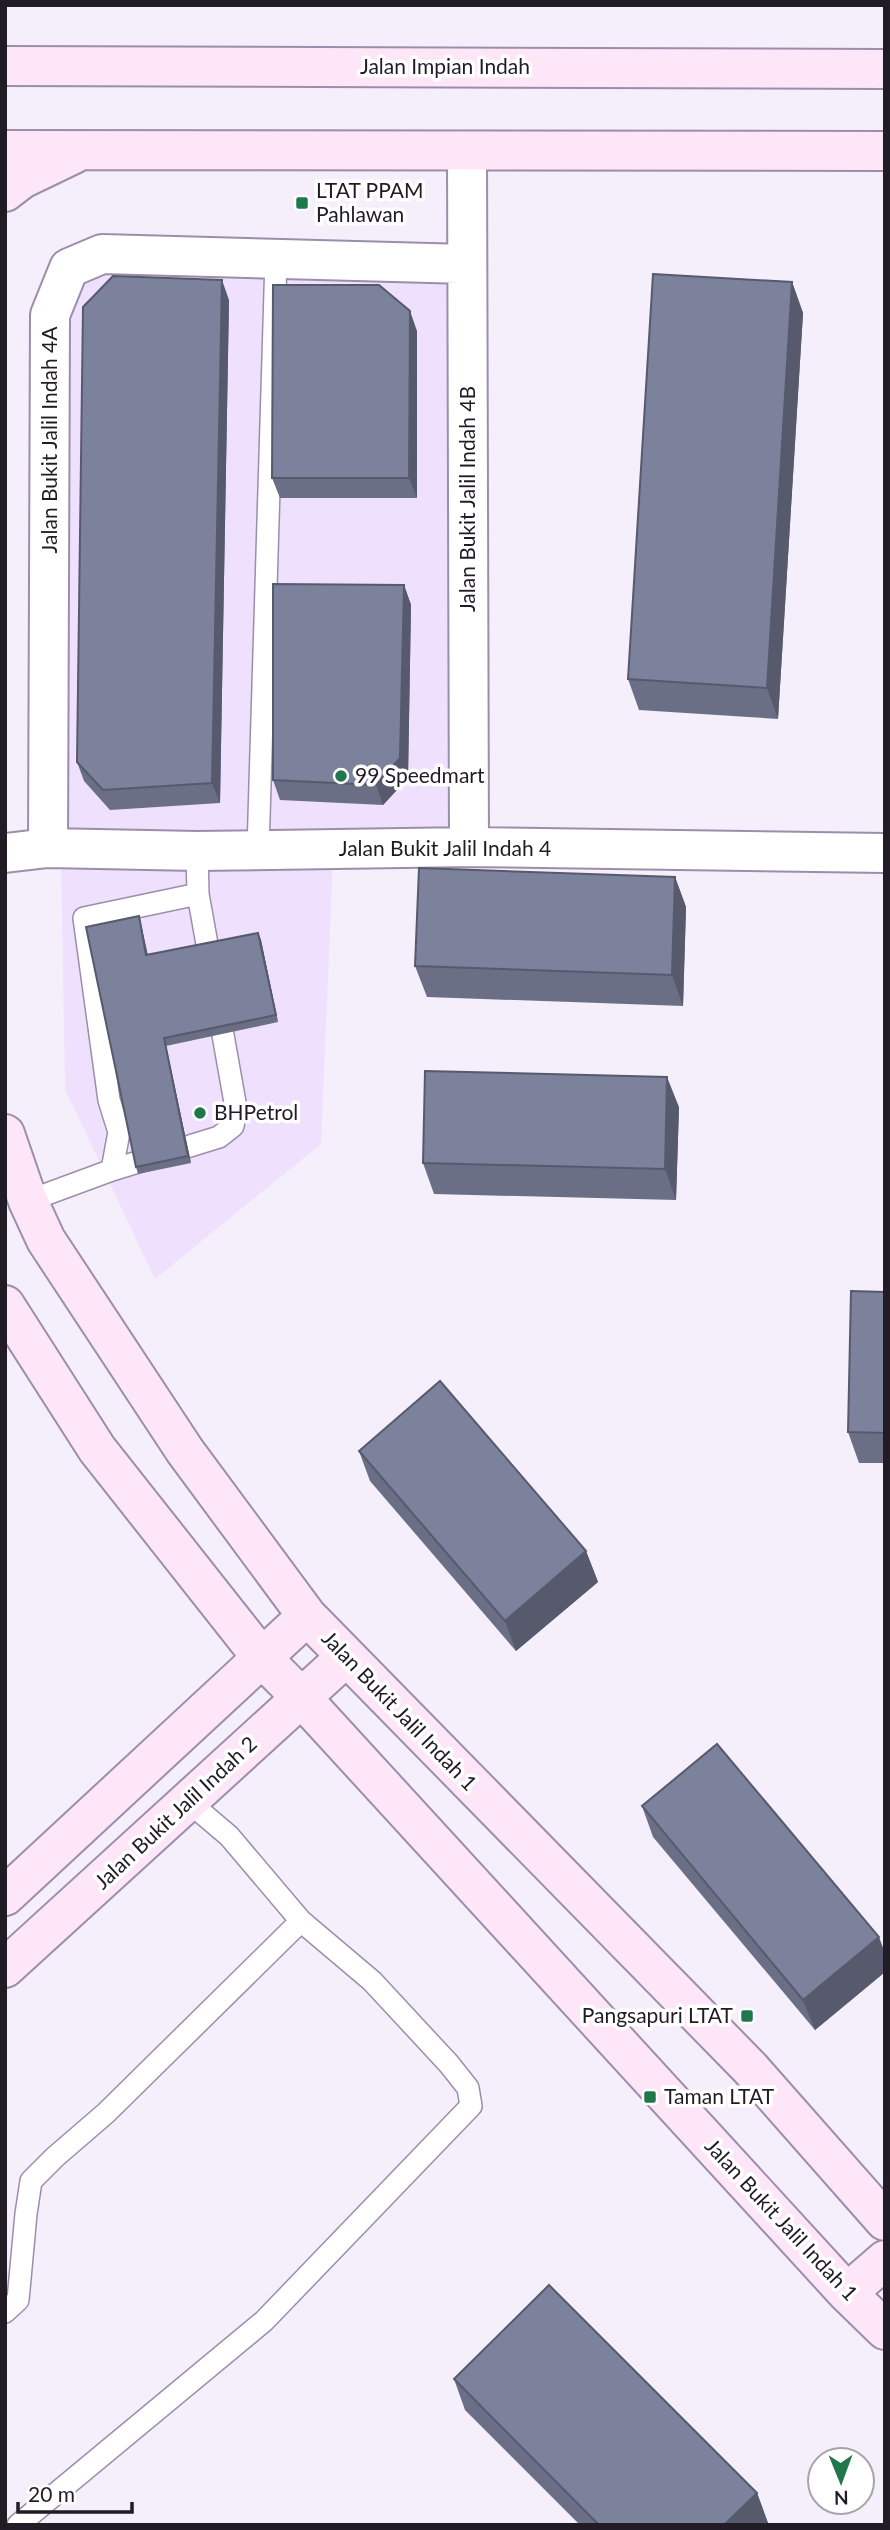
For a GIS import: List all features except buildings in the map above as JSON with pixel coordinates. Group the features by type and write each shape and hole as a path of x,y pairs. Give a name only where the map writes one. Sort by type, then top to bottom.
{"street":[{"name":"Jalan Impian Indah","path":"5,66 885,69"},
{"path":"5,150 885,151"},
{"path":"5,192 22,179 82,150"},
{"name":"Jalan Bukit Jalil Indah 4B","path":"467,151 469,847"},
{"name":"Jalan Bukit Jalil Indah 4A","path":"48,848 50,315 69,268 102,254 467,264"},
{"name":"Jalan Bukit Jalil Indah 4","path":"5,853 48,848 197,851 469,847 885,853"},
{"name":"Jalan Bukit Jalil Indah 1","path":"5,1134 28,1201 46,1240 185,1451 307,1616 750,2068 885,2221"},
{"name":"Jalan Bukit Jalil Indah 1","path":"5,1305 97,1449 262,1657 885,2330"},
{"path":"5,1896 307,1616"},
{"name":"Jalan Bukit Jalil Indah 2","path":"5,1968 346,1657"},
{"path":"848,2293 885,2260"}],"lane":[{"path":"258,850 275,259"},
{"path":"28,1201 112,1170 219,1136 233,1126 236,1108 198,894 197,851"},
{"path":"112,1170 119,1132 109,1100 83,918 198,894"},
{"path":"18,2525 264,2321 471,2106 468,2088 449,2064 372,1981 301,1921 229,1836 189,1802"},
{"path":"5,2312 18,2300 26,2214 32,2181 55,2157 106,2113 301,1921"}],"shaded area":[{"path":"109,272 454,275 455,834 334,836 321,1144 155,1279 65,1089 60,789 65,325 79,283"}],"place":[{"name":"LTAT PPAM Pahlawan","path":"302,203"},
{"name":"99 Speedmart","path":"341,776"},
{"name":"BHPetrol","path":"200,1113"},
{"name":"Pangsapuri LTAT","path":"747,2016"},
{"name":"Taman LTAT","path":"650,2097"}]}
